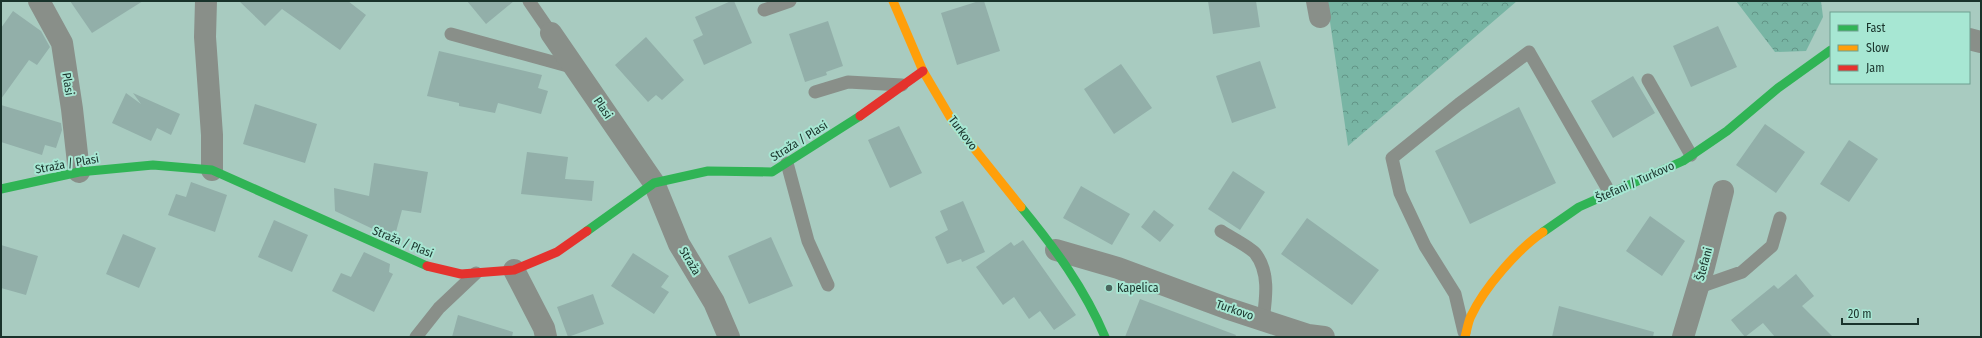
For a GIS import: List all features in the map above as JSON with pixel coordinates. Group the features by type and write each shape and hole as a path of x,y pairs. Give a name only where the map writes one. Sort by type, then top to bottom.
{"street":[{"name":"Plasi","path":"39,1 62,43 72,109 79,172"},
{"path":"206,1 206,37 212,135 212,170"},
{"name":"Turkovo","path":"893,1 923,71 953,122 1056,250 1107,336"},
{"name":"Plasi","path":"551,33 654,183"},
{"path":"1970,39 1981,42"},
{"name":"Štefani / Turkovo","path":"1465,336 1471,316 1494,280 1527,243 1579,207 1662,171 1691,155 1727,131 1778,88 1830,51"},
{"name":"Straža / Plasi","path":"1,189 79,172 153,165 212,170 422,265 461,274 514,270 557,252 654,183 708,171 772,172 856,119 923,71"},
{"name":"Straža","path":"654,183 679,244 714,302 729,337"},
{"name":"Štefani","path":"1683,337 1699,287 1723,191"},
{"name":"Turkovo","path":"1056,250 1118,268 1308,335 1324,337"},
{"path":"514,270 544,328 546,337"}],"lane":[{"path":"529,1 551,33"},
{"path":"764,10 790,1"},
{"path":"451,34 575,68"},
{"path":"1465,336 1455,294 1425,246 1400,192 1392,158 1459,104 1529,52 1610,193"},
{"path":"1648,80 1691,155"},
{"path":"815,92 848,82 904,85"},
{"path":"787,163 808,241 828,285"},
{"path":"1699,287 1742,272 1772,246 1780,218"},
{"path":"1221,231 1254,253 1262,267 1266,280 1263,320"},
{"path":"416,337 439,308 477,272"}],"green space":[{"path":"1327,1 1517,1 1348,146"},
{"path":"1736,1 1821,1 1823,17 1806,51 1775,52"}],"building":[{"path":"70,1 143,1 92,33"},
{"path":"239,1 348,1 366,15 340,50 282,9 265,26"},
{"path":"467,1 514,1 486,24"},
{"path":"734,1 752,43 704,65 693,40 703,35 695,17"},
{"path":"979,1 984,1 1000,51 957,65 941,13"},
{"path":"1208,1 1256,1 1260,27 1213,34"},
{"path":"13,11 41,31 50,47 37,65 29,60 1,99 1,28"},
{"path":"828,21 843,66 826,72 827,75 805,82 789,34"},
{"path":"1718,26 1737,67 1691,87 1673,46"},
{"path":"646,37 684,80 662,100 656,95 648,102 615,65"},
{"path":"439,51 542,75 538,88 548,91 541,114 498,103 495,113 459,106 459,103 427,96"},
{"path":"1260,61 1276,108 1232,123 1216,76"},
{"path":"1121,64 1152,108 1114,134 1084,89"},
{"path":"1633,76 1655,113 1613,138 1591,101"},
{"path":"126,93 141,104 133,93 180,114 171,135 157,128 151,141 112,123"},
{"path":"255,104 317,124 305,163 243,144"},
{"path":"1,105 61,123 62,130 56,148 45,145 42,155 1,142"},
{"path":"1519,107 1556,183 1470,224 1435,151"},
{"path":"1765,124 1805,152 1776,193 1736,165"},
{"path":"899,126 922,173 890,188 868,140"},
{"path":"1849,140 1878,159 1849,202 1820,184"},
{"path":"527,152 568,157 565,179 594,181 592,201 521,194"},
{"path":"374,163 428,172 421,213 402,210 394,239 335,211 334,188 369,196"},
{"path":"1233,171 1265,192 1240,230 1208,209"},
{"path":"191,182 227,195 215,232 168,215 176,194 186,197"},
{"path":"1081,186 1130,214 1112,245 1063,218"},
{"path":"963,201 985,252 962,262 961,259 947,264 935,237 948,230 940,211"},
{"path":"1154,210 1174,225 1160,242 1141,227"},
{"path":"1650,216 1685,241 1662,276 1626,251"},
{"path":"1307,218 1379,270 1352,305 1281,254"},
{"path":"274,220 308,235 292,272 258,257"},
{"path":"123,234 156,248 139,288 106,274"},
{"path":"771,237 793,286 749,304 728,256"},
{"path":"1023,240 1076,315 1054,330 1040,311 1029,319 1014,297 1003,305 976,267 1011,242 1014,246"},
{"path":"1,245 38,256 26,295 1,288"},
{"path":"364,252 390,264 389,272 393,274 374,312 332,291 341,273 351,277"},
{"path":"633,253 669,276 661,287 669,292 654,314 611,286"},
{"path":"1796,274 1814,296 1802,306 1833,337 1775,337 1763,323 1745,337 1731,320 1774,285 1778,289"},
{"path":"593,294 604,324 568,337 557,307"},
{"path":"1140,299 1236,335 1235,337 1125,337"},
{"path":"1559,306 1654,332 1653,337 1552,337"},
{"path":"458,315 513,332 512,337 452,337"}],"traffic: fast":[{"path":"1543,232 1579,207 1683,161 1727,131 1778,88 1830,51"},
{"path":"587,231 654,183 708,171 772,172 860,116"},
{"path":"1,189 79,172 153,165 212,170 427,266"},
{"path":"1021,207 1068,269 1088,302 1105,337"}],"traffic: slow":[{"path":"893,1 923,71 953,122 1021,207"},
{"path":"1465,337 1471,316 1484,293 1502,270 1523,248 1543,232"}],"traffic: jam":[{"path":"860,116 923,71"},
{"path":"427,266 461,274 514,270 557,252 587,231"}],"place":[{"name":"Kapelica","path":"1109,288"}]}
